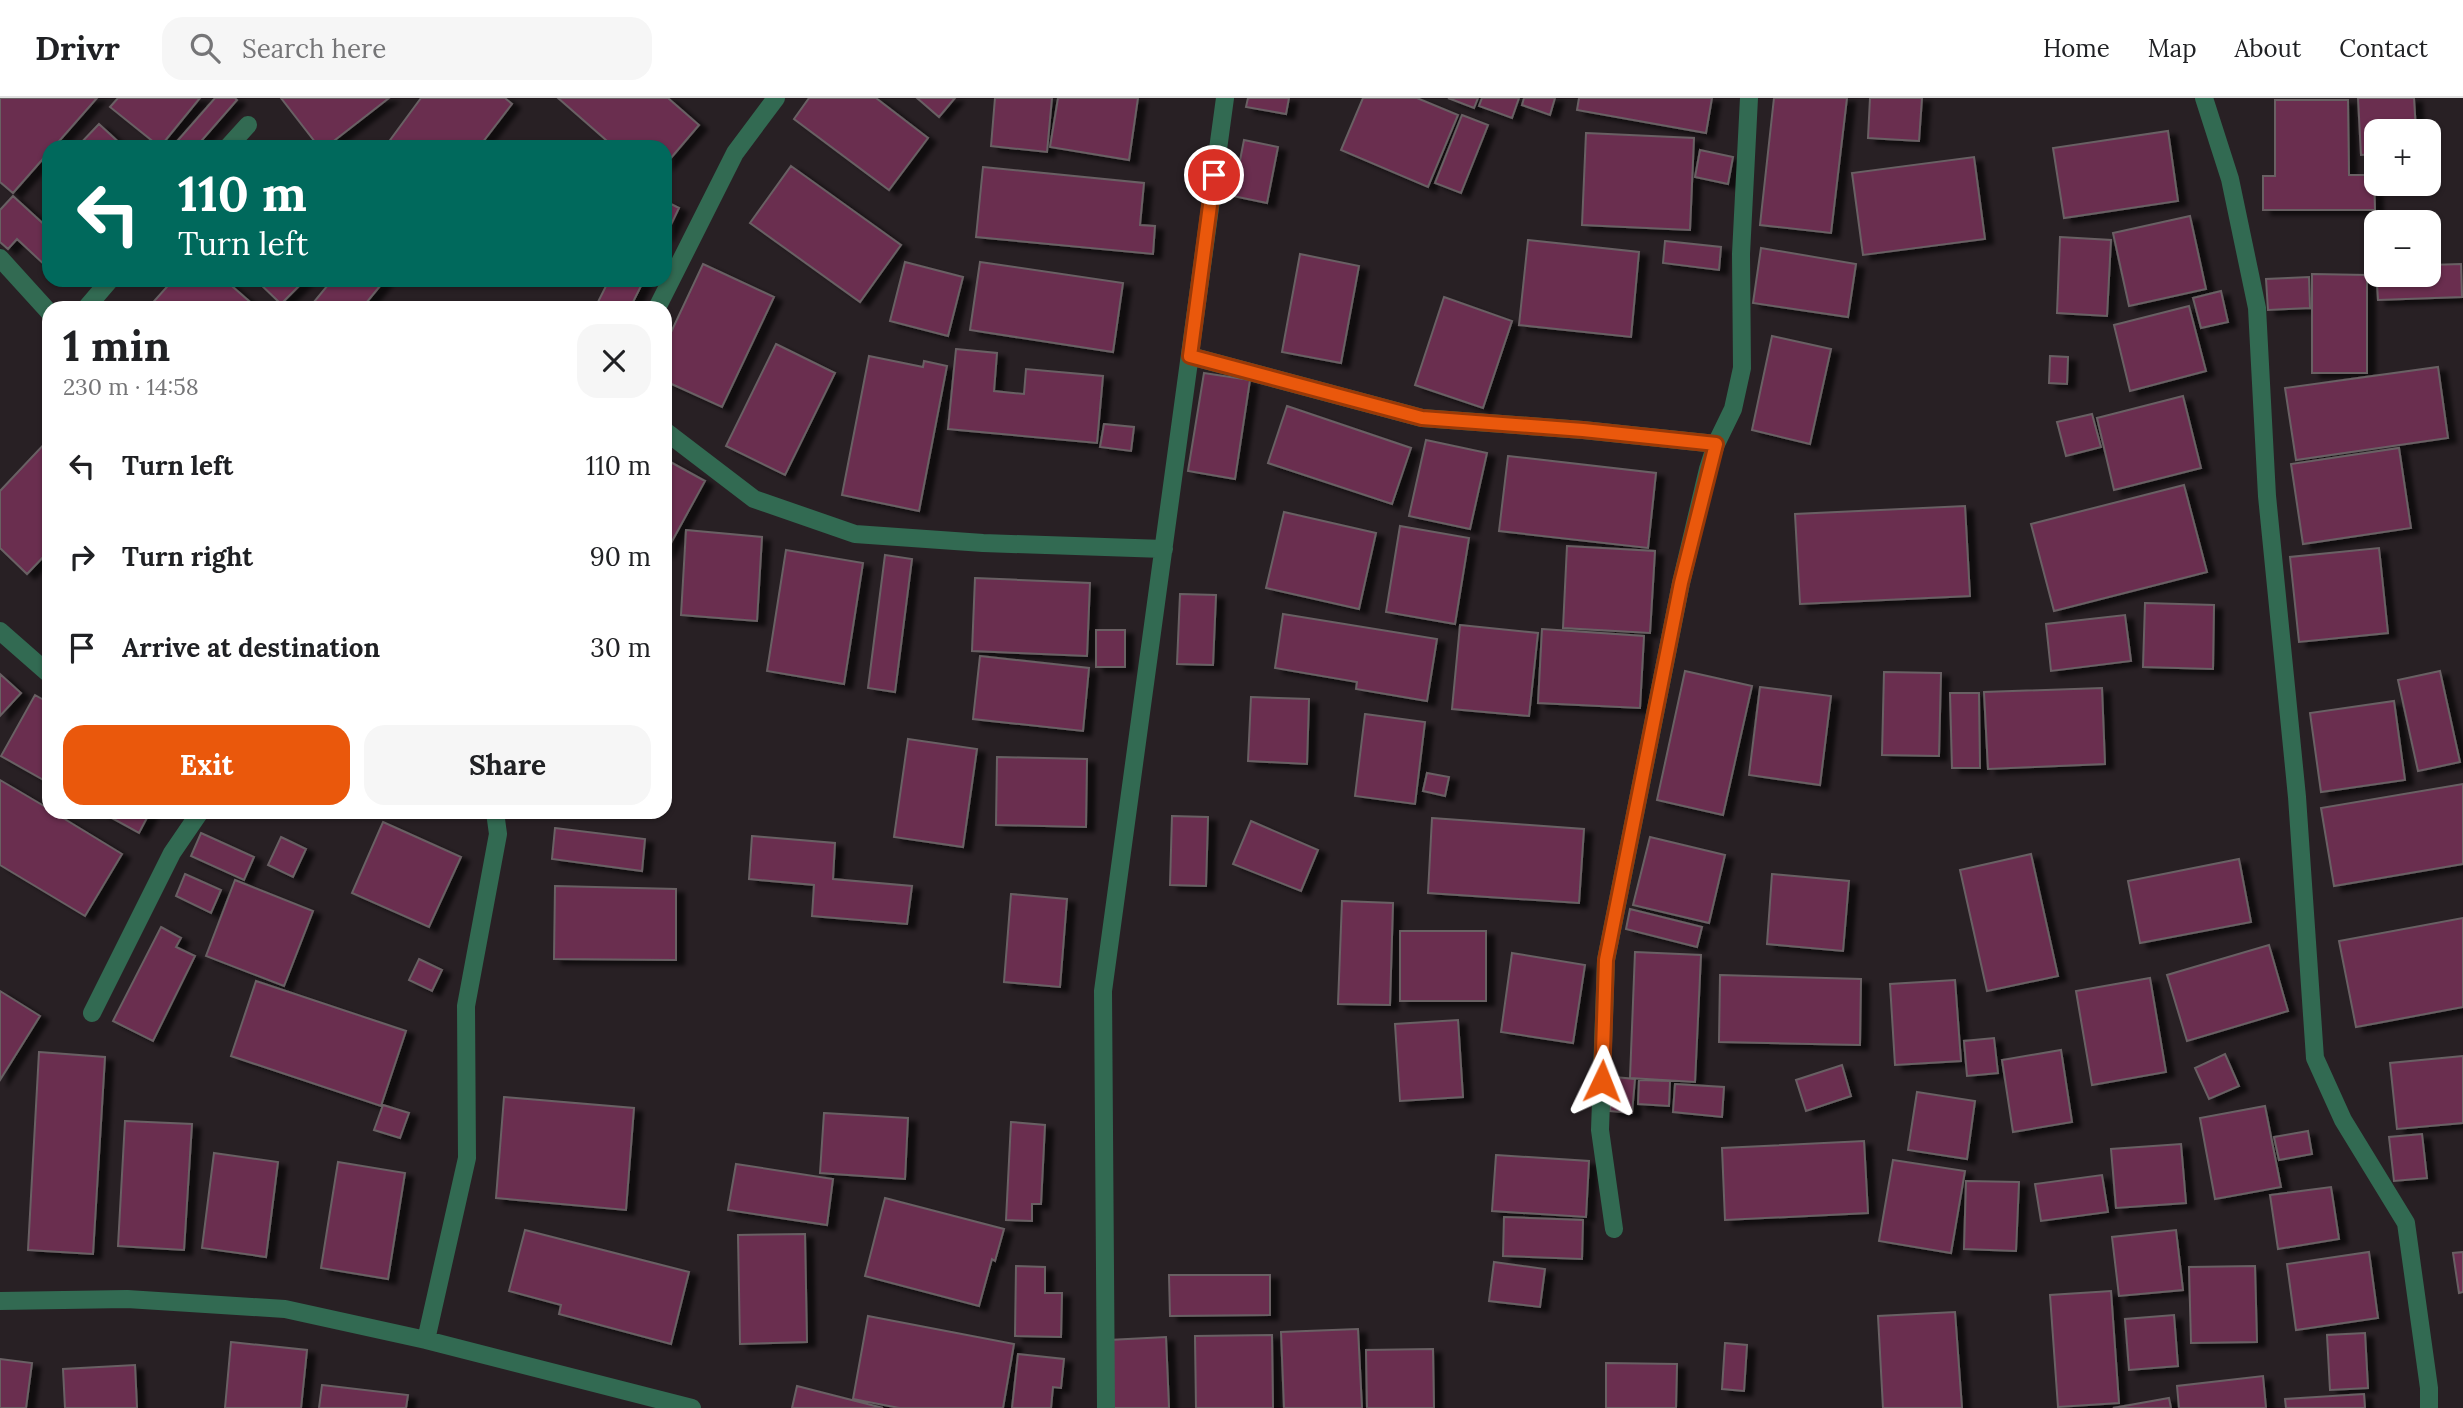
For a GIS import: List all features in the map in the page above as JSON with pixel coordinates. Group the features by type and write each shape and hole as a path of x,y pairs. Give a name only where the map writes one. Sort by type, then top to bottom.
{"street":[{"path":"672,278 735,153 776,98"},
{"path":"1107,1408 1104,991 1224,98"},
{"path":"1614,1229 1600,1130 1606,960 1681,583 1716,444 1733,409 1742,368 1741,254 1749,98"},
{"path":"2204,98 2230,179 2257,308 2267,496 2297,797 2315,1058 2343,1120 2406,1223 2429,1408"},
{"path":"234,140 248,125"},
{"path":"0,258 42,304"},
{"path":"92,301 104,287"},
{"path":"1190,356 1422,418 1583,430 1716,444"},
{"path":"672,436 754,499 855,534 983,543 1164,549"},
{"path":"0,631 42,668"},
{"path":"92,1013 172,853 195,819"},
{"path":"426,1340 467,1158 466,1006 498,834 496,819"},
{"path":"0,1301 127,1299 285,1309 426,1340 692,1408"}],"building":[{"path":"0,98 97,98 60,140 42,140 42,160 13,193 0,182"},
{"path":"118,98 200,98 166,140 151,140 110,107"},
{"path":"215,98 237,100 202,140 178,140"},
{"path":"281,98 389,98 335,140 314,140"},
{"path":"421,98 505,98 512,104 484,140 390,140"},
{"path":"558,98 668,98 699,125 672,157 672,140 606,140"},
{"path":"809,98 876,98 928,138 889,190 794,119"},
{"path":"917,98 955,98 939,117"},
{"path":"995,98 1052,98 1047,152 991,146"},
{"path":"1058,98 1138,98 1129,160 1050,147"},
{"path":"1248,98 1289,98 1286,114 1246,107"},
{"path":"1363,98 1417,98 1458,115 1428,187 1341,150"},
{"path":"1448,98 1478,98 1474,108"},
{"path":"1482,98 1519,98 1512,118 1479,106"},
{"path":"1524,98 1555,98 1550,115 1522,105"},
{"path":"1579,98 1712,98 1706,133 1577,110"},
{"path":"1774,98 1847,98 1831,233 1760,225"},
{"path":"1870,98 1922,98 1919,141 1868,138"},
{"path":"2358,98 2414,98 2415,119 2364,119 2364,155 2361,155"},
{"path":"2275,100 2348,100 2349,175 2364,175 2364,196 2375,196 2375,210 2263,210 2263,176 2275,176"},
{"path":"1462,115 1488,125 1461,193 1435,183"},
{"path":"99,124 116,140 84,140"},
{"path":"2168,131 2178,201 2064,218 2053,148"},
{"path":"1586,133 1694,138 1690,230 1582,225"},
{"path":"1244,140 1278,147 1267,203 1233,196"},
{"path":"1700,150 1733,157 1728,184 1695,177"},
{"path":"1974,157 1985,239 1863,255 1852,173"},
{"path":"791,166 901,245 860,302 750,223"},
{"path":"983,167 1144,183 1140,225 1155,226 1153,254 976,237"},
{"path":"13,196 42,223 42,262 17,239 8,249 0,242 0,210"},
{"path":"672,204 679,208 672,222"},
{"path":"2190,216 2206,289 2129,306 2113,233"},
{"path":"2060,237 2111,240 2107,316 2057,313"},
{"path":"1528,240 1639,252 1631,337 1519,325"},
{"path":"1665,241 1721,247 1719,270 1663,263"},
{"path":"1761,248 1856,264 1848,317 1753,303"},
{"path":"1300,254 1359,266 1341,363 1282,352"},
{"path":"905,262 963,277 948,336 890,321"},
{"path":"980,262 1123,283 1113,352 970,330"},
{"path":"703,264 774,297 722,407 672,384 672,330"},
{"path":"2461,264 2462,297 2378,300 2377,287 2441,287 2441,265"},
{"path":"2312,274 2364,275 2364,287 2367,287 2367,373 2312,373"},
{"path":"2309,277 2310,308 2268,310 2266,279"},
{"path":"167,287 233,287 249,301 154,301"},
{"path":"263,287 298,287 284,301 278,301"},
{"path":"326,287 379,287 368,301 315,301"},
{"path":"606,287 640,287 634,301 598,301"},
{"path":"2221,291 2228,322 2201,328 2193,298"},
{"path":"1444,297 1512,321 1483,408 1415,385"},
{"path":"2189,306 2206,371 2130,391 2114,325"},
{"path":"1772,336 1831,349 1810,444 1752,430"},
{"path":"776,344 835,373 785,475 726,446"},
{"path":"956,349 997,353 994,391 1024,394 1026,369 1103,376 1097,443 948,429"},
{"path":"869,356 923,367 924,361 947,366 919,511 842,495"},
{"path":"2050,356 2068,357 2067,384 2049,383"},
{"path":"2438,367 2448,438 2296,460 2285,388"},
{"path":"1204,373 1250,380 1235,479 1188,471"},
{"path":"2183,396 2201,468 2114,490 2097,418"},
{"path":"1287,406 1411,448 1392,504 1268,463"},
{"path":"2092,414 2101,447 2066,456 2057,422"},
{"path":"1104,424 1134,427 1131,451 1100,447"},
{"path":"1426,440 1487,453 1470,529 1409,516"},
{"path":"42,446 42,558 27,574 0,548 0,491"},
{"path":"2399,448 2411,528 2303,544 2291,464"},
{"path":"1508,456 1656,473 1648,548 1499,531"},
{"path":"672,463 705,481 672,541"},
{"path":"2184,485 2207,572 2054,611 2031,524"},
{"path":"1965,506 1970,596 1800,604 1795,514"},
{"path":"1284,512 1376,533 1359,609 1266,588"},
{"path":"1400,526 1469,538 1455,624 1386,612"},
{"path":"686,530 762,537 757,621 681,615"},
{"path":"1567,546 1655,551 1650,633 1563,628"},
{"path":"2379,548 2388,633 2299,642 2290,557"},
{"path":"786,550 863,563 844,684 767,671"},
{"path":"885,555 912,559 895,692 868,688"},
{"path":"975,578 1090,583 1087,656 972,651"},
{"path":"1180,594 1216,595 1213,665 1177,664"},
{"path":"2145,603 2214,605 2213,669 2143,667"},
{"path":"1283,614 1437,639 1427,701 1356,689 1357,682 1275,668"},
{"path":"2125,615 2131,661 2051,671 2046,624"},
{"path":"1460,625 1538,633 1529,716 1452,709"},
{"path":"1542,629 1644,636 1640,708 1538,703"},
{"path":"1096,630 1125,630 1125,667 1096,667"},
{"path":"980,656 1089,668 1083,731 973,719"},
{"path":"1685,671 1752,686 1723,815 1657,800"},
{"path":"2440,671 2460,762 2418,771 2398,680"},
{"path":"1884,672 1941,673 1939,756 1882,755"},
{"path":"0,674 21,693 0,716"},
{"path":"1760,687 1831,696 1820,785 1749,775"},
{"path":"2102,688 2105,764 1988,769 1984,692"},
{"path":"1950,693 1979,693 1980,768 1952,768"},
{"path":"35,695 42,699 42,779 1,756"},
{"path":"1251,697 1309,699 1307,764 1248,761"},
{"path":"2394,701 2405,780 2321,792 2310,713"},
{"path":"1365,714 1425,722 1415,804 1355,796"},
{"path":"908,739 977,749 963,847 894,837"},
{"path":"997,757 1087,759 1086,827 996,825"},
{"path":"1427,773 1449,777 1445,796 1423,791"},
{"path":"0,780 42,805 42,819 64,819 122,854 85,916 0,865"},
{"path":"2463,784 2463,864 2334,886 2321,808"},
{"path":"1172,816 1208,817 1206,886 1170,885"},
{"path":"1432,818 1584,829 1579,903 1428,893"},
{"path":"114,819 146,819 139,833"},
{"path":"1251,821 1318,850 1301,891 1233,864"},
{"path":"383,822 461,857 429,927 352,893"},
{"path":"555,828 645,839 642,871 552,859"},
{"path":"201,833 254,857 244,880 191,856"},
{"path":"752,836 835,843 833,879 912,886 907,924 812,916 814,885 749,879"},
{"path":"281,837 306,849 293,877 268,865"},
{"path":"1650,837 1725,855 1709,923 1633,905"},
{"path":"2031,854 2058,976 1987,991 1960,870"},
{"path":"2239,859 2251,922 2140,943 2128,881"},
{"path":"185,874 221,890 211,913 176,896"},
{"path":"1772,874 1849,881 1843,951 1767,944"},
{"path":"235,880 313,911 284,986 206,956"},
{"path":"555,886 676,889 676,960 554,959"},
{"path":"1011,894 1067,899 1060,987 1004,982"},
{"path":"1342,901 1393,903 1390,1005 1338,1004"},
{"path":"1630,909 1702,927 1697,947 1626,929"},
{"path":"2463,918 2463,1007 2356,1027 2339,941"},
{"path":"161,927 181,938 176,947 195,956 153,1041 113,1021"},
{"path":"1400,931 1486,931 1486,1001 1400,1001"},
{"path":"2269,945 2288,1011 2187,1041 2167,975"},
{"path":"1635,952 1701,955 1695,1082 1630,1078"},
{"path":"1512,953 1585,965 1573,1043 1501,1032"},
{"path":"419,959 442,970 432,991 409,980"},
{"path":"1720,975 1861,979 1860,1045 1719,1042"},
{"path":"2150,978 2166,1072 2092,1085 2076,991"},
{"path":"1955,980 1961,1061 1895,1065 1890,984"},
{"path":"256,981 406,1031 381,1106 231,1056"},
{"path":"0,991 40,1016 0,1080"},
{"path":"1458,1020 1463,1097 1400,1101 1395,1024"},
{"path":"1994,1038 1998,1073 1967,1076 1964,1041"},
{"path":"2061,1050 2072,1122 2013,1132 2002,1060"},
{"path":"39,1052 105,1057 93,1254 28,1250"},
{"path":"2225,1054 2239,1086 2209,1099 2195,1068"},
{"path":"2463,1056 2463,1123 2397,1129 2390,1063"},
{"path":"1842,1065 1851,1096 1806,1111 1796,1080"},
{"path":"1614,1077 1635,1079 1632,1113 1610,1111"},
{"path":"1639,1080 1670,1081 1669,1106 1638,1104"},
{"path":"1675,1084 1724,1087 1722,1117 1673,1112"},
{"path":"1917,1092 1975,1101 1967,1159 1908,1150"},
{"path":"504,1097 634,1108 626,1210 496,1198"},
{"path":"383,1105 409,1113 400,1138 374,1130"},
{"path":"2265,1106 2281,1187 2215,1199 2200,1118"},
{"path":"824,1113 908,1118 905,1179 820,1173"},
{"path":"125,1121 192,1124 184,1250 118,1246"},
{"path":"1011,1122 1045,1125 1041,1204 1032,1204 1032,1221 1006,1220"},
{"path":"2308,1131 2312,1154 2279,1160 2274,1137"},
{"path":"2422,1134 2427,1178 2394,1181 2389,1137"},
{"path":"1864,1141 1868,1213 1725,1220 1722,1148"},
{"path":"2181,1144 2186,1203 2116,1208 2111,1149"},
{"path":"214,1153 278,1162 266,1257 202,1248"},
{"path":"1496,1155 1589,1161 1586,1217 1492,1211"},
{"path":"1893,1160 1965,1171 1951,1253 1879,1241"},
{"path":"338,1162 405,1173 388,1279 321,1268"},
{"path":"736,1164 833,1179 827,1225 728,1210"},
{"path":"2102,1175 2108,1212 2041,1221 2035,1184"},
{"path":"1966,1181 2019,1182 2016,1251 1964,1249"},
{"path":"2331,1187 2339,1239 2278,1249 2270,1195"},
{"path":"885,1198 1004,1229 995,1261 992,1259 979,1306 865,1276"},
{"path":"1504,1217 1583,1220 1582,1259 1503,1256"},
{"path":"525,1230 689,1272 671,1344 559,1314 561,1305 509,1291"},
{"path":"2176,1230 2183,1290 2119,1296 2112,1237"},
{"path":"805,1234 807,1342 740,1344 738,1235"},
{"path":"2369,1252 2378,1318 2296,1330 2287,1264"},
{"path":"2463,1252 2463,1292 2459,1293 2453,1253"},
{"path":"1494,1262 1545,1269 1540,1307 1489,1301"},
{"path":"1016,1266 1045,1267 1045,1293 1062,1293 1061,1337 1015,1336"},
{"path":"2255,1266 2257,1342 2191,1343 2189,1267"},
{"path":"1169,1275 1270,1275 1270,1315 1170,1316"},
{"path":"2111,1291 2119,1403 2058,1407 2050,1295"},
{"path":"1955,1312 1962,1408 1883,1408 1878,1316"},
{"path":"2174,1315 2178,1366 2129,1370 2125,1319"},
{"path":"868,1316 1014,1344 1003,1408 899,1408 853,1399"},
{"path":"1358,1329 1362,1408 1284,1408 1281,1332"},
{"path":"2365,1333 2368,1388 2330,1390 2327,1335"},
{"path":"1272,1335 1273,1408 1196,1408 1195,1336"},
{"path":"1166,1337 1169,1408 1112,1408 1109,1340"},
{"path":"231,1342 307,1350 301,1408 225,1408"},
{"path":"1725,1343 1747,1345 1744,1391 1722,1389"},
{"path":"1433,1349 1434,1408 1367,1408 1366,1350"},
{"path":"1018,1354 1064,1359 1061,1388 1053,1387 1051,1408 1012,1408"},
{"path":"0,1359 32,1363 26,1408 0,1408"},
{"path":"1606,1363 1677,1364 1676,1408 1606,1408"},
{"path":"135,1365 137,1408 65,1408 63,1369"},
{"path":"2263,1376 2266,1408 2179,1408 2177,1386"},
{"path":"322,1385 408,1395 406,1408 319,1408"},
{"path":"797,1386 883,1408 792,1408"},
{"path":"2364,1394 2365,1408 2286,1408 2285,1399"},
{"path":"2169,1398 2171,1408 2113,1408"}],"route":[{"path":"1214,175 1190,356 1422,418 1583,430 1716,444 1681,583 1606,960 1602,1081"}]}
